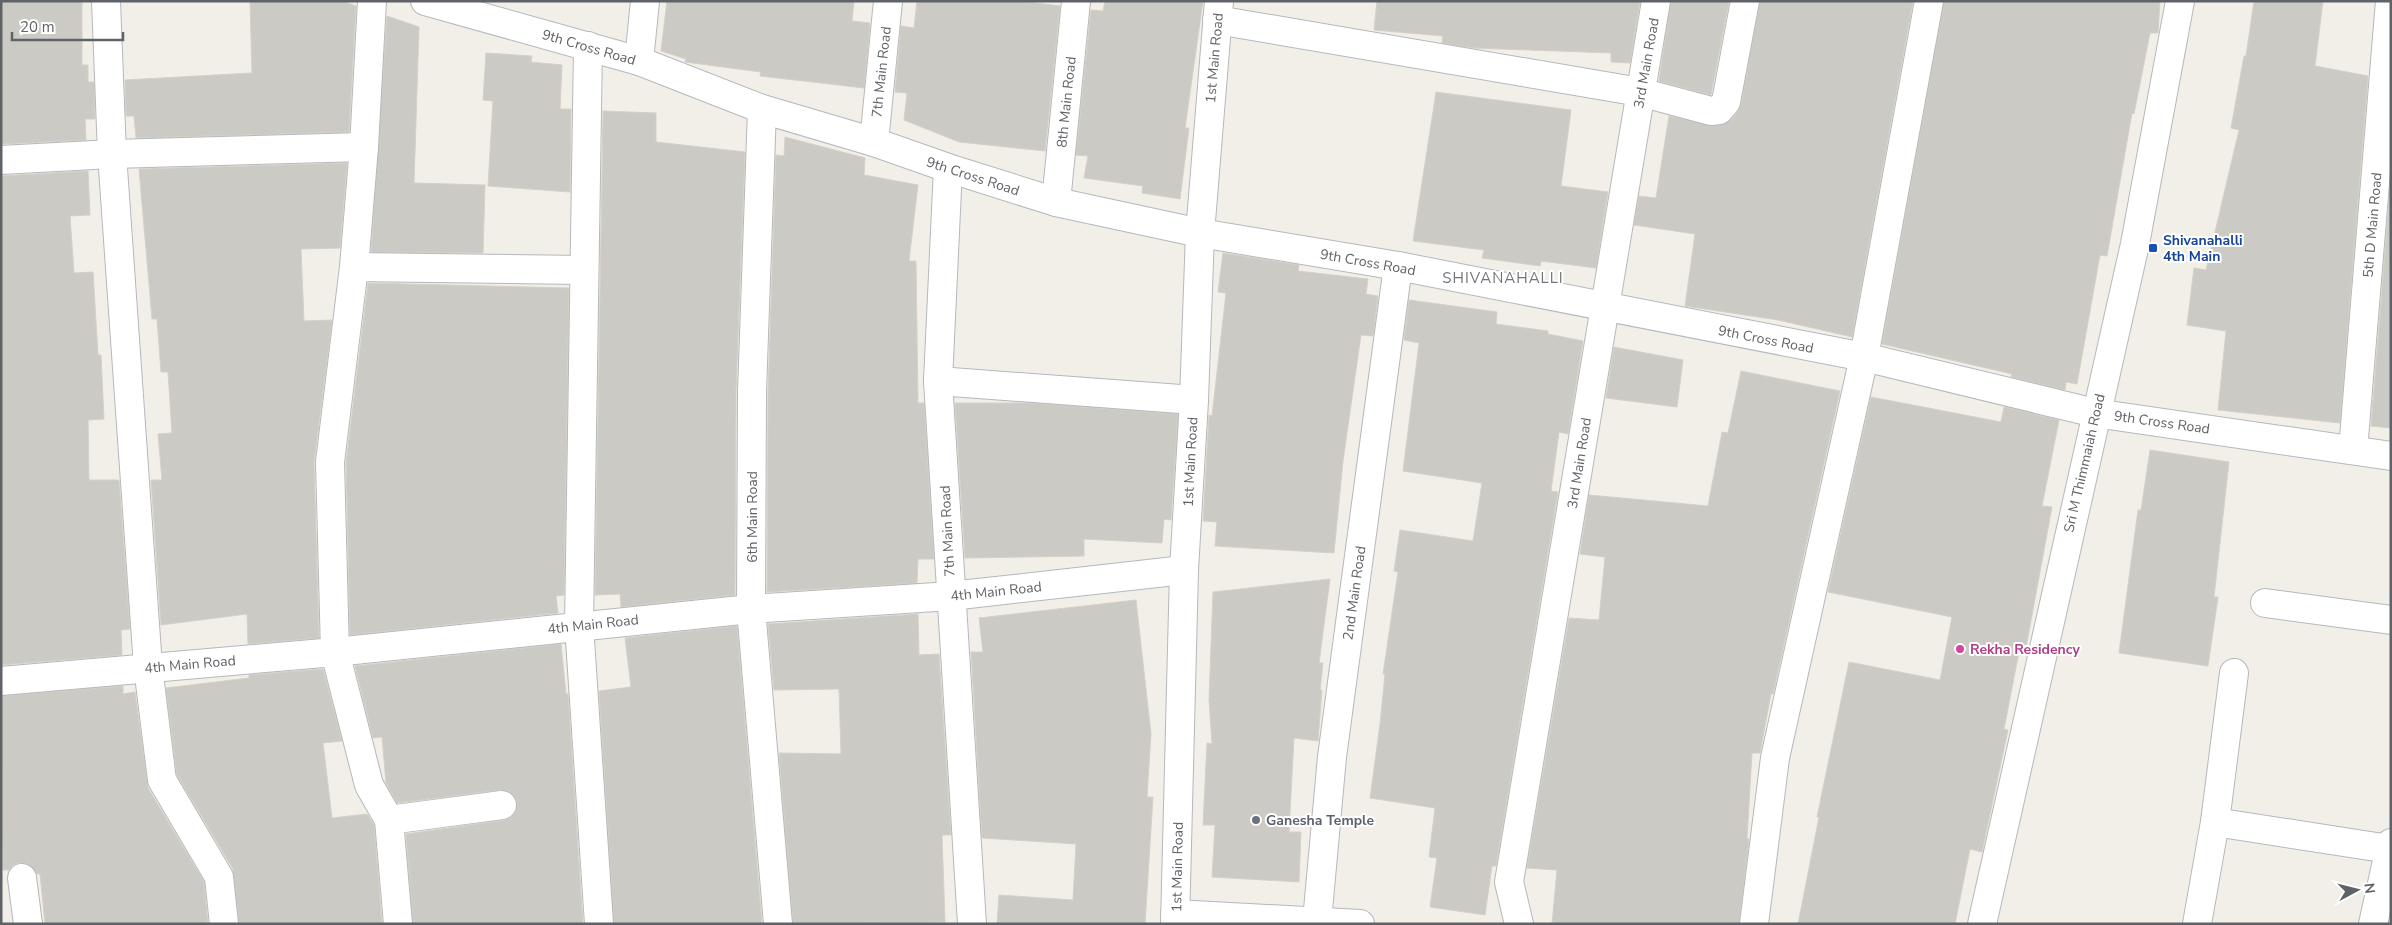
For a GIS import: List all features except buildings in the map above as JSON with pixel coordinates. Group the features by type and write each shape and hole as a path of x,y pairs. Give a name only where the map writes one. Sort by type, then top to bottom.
{"street":[{"path":"106,1 112,154 148,667 162,780 219,878 224,924"},
{"path":"372,1 364,147 354,267 330,462 335,652 369,785 389,820 398,924"},
{"name":"9th Cross Road","path":"425,1 454,6 640,61 762,109 874,142 948,168 1056,202 1200,233 1398,266 1605,308 1864,357 2095,412 2391,456"},
{"path":"640,61 645,1"},
{"name":"7th Main Road","path":"874,142 888,1"},
{"name":"8th Main Road","path":"1056,202 1076,1"},
{"name":"3rd Main Road","path":"1520,924 1509,882 1656,1"},
{"path":"1218,10 1640,92 1711,111 1719,110 1726,102 1730,89 1745,1"},
{"path":"1754,924 1775,758 1864,357 1929,1"},
{"name":"Sri M Thimmaiah Road","path":"1982,924 2095,412 2135,244 2180,1"},
{"name":"5th D Main Road","path":"2354,450 2390,1"},
{"name":"1st Main Road","path":"1175,919 1184,570 1194,400 1200,233 1218,10"},
{"path":"588,46 580,625 599,924"},
{"name":"6th Main Road","path":"762,109 752,392 751,609 778,924"},
{"path":"1,160 112,154 364,147"},
{"name":"7th Main Road","path":"948,168 938,381 972,924"},
{"name":"2nd Main Road","path":"1317,921 1332,757 1398,266"},
{"path":"354,267 584,270"},
{"path":"938,381 1194,400"},
{"name":"4th Main Road","path":"1,681 335,652 580,625 751,609 951,596 1184,570"},
{"path":"2265,603 2391,620"},
{"path":"2196,924 2215,822 2234,673"},
{"path":"389,820 502,805"},
{"path":"2215,822 2390,846 2373,924"},
{"path":"22,878 28,924"},
{"path":"1175,919 1317,921 1360,924"}],"place":[{"name":"Shivanahalli 4th Main","path":"2153,248"},
{"name":"Rekha Residency","path":"1960,649"},
{"name":"Ganesha Temple","path":"1256,820"}],"district":[{"name":"SHIVANAHALLI","path":"1503,278"}]}
